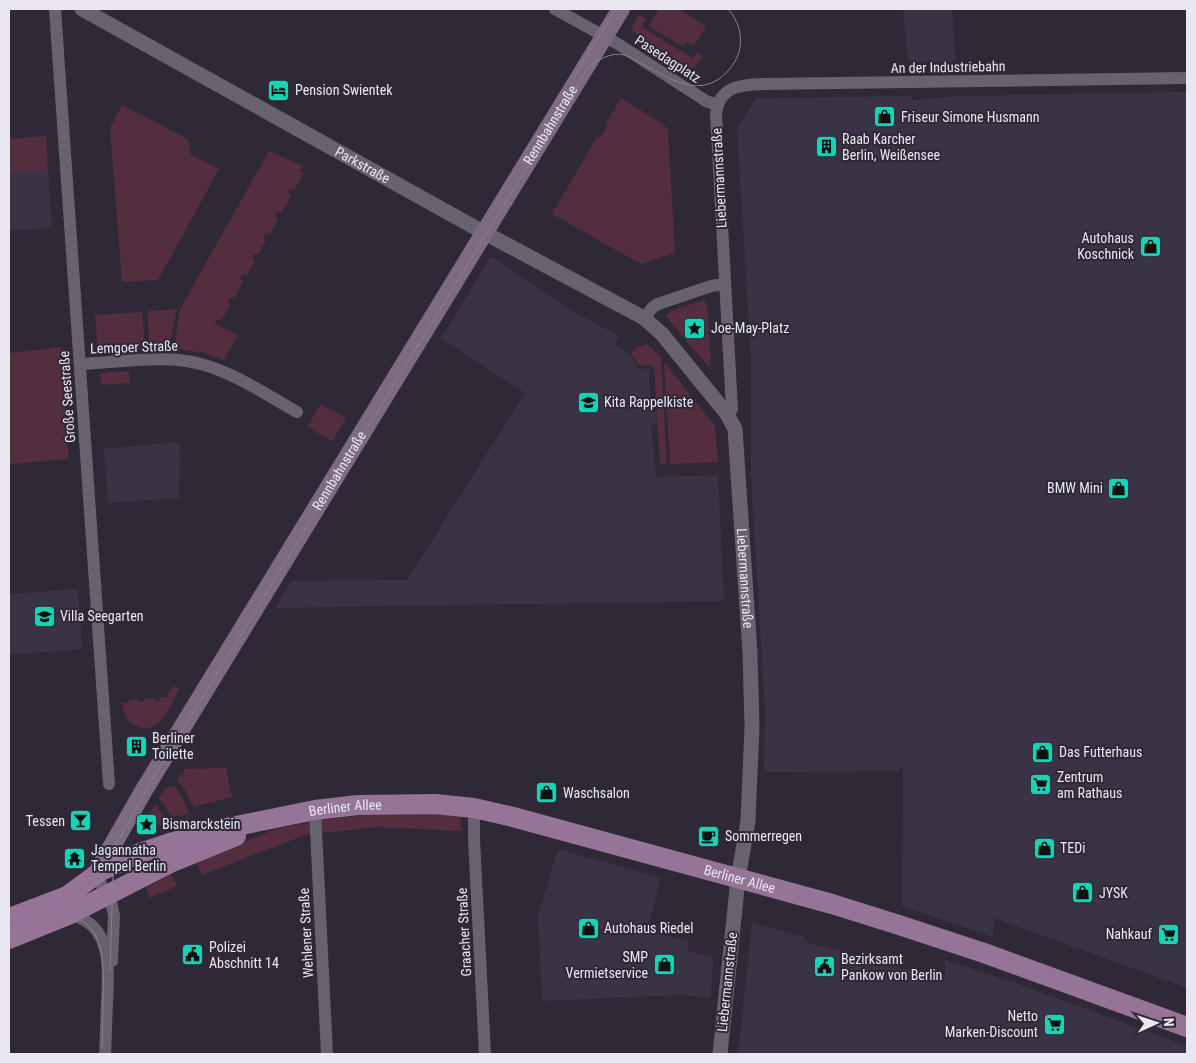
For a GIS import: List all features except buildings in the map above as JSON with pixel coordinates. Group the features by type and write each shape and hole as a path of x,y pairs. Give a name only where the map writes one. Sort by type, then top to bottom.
{"main road":[{"name":"Rennbahnstraße","path":"49,923 74,906 85,892 149,783 621,9"},
{"name":"Berliner Allee","path":"9,918 67,896 96,874 132,856 170,843 231,827 315,810 358,805 435,804 474,808 571,832 832,904 945,940 1187,1027"},
{"name":"Berliner Allee","path":"9,939 68,915 170,863 279,818"}],"street":[{"name":"Große Seestraße","path":"55,9 109,784"},
{"name":"Parkstraße","path":"82,9 484,232 644,318 662,334 727,414"},
{"name":"Pasedagplatz","path":"555,9 588,29 604,36 706,101 717,105"},
{"name":"An der Industriebahn","path":"717,105 723,95 732,88 744,85 1187,78"},
{"name":"Liebermannstraße","path":"717,105 724,284 732,409 727,414 735,429 750,653 751,705 748,812 738,879 720,1054"},
{"path":"644,318 658,304 711,286 724,284"},
{"name":"Lemgoer Straße","path":"80,364 162,359 189,361 222,371 297,412"},
{"name":"Graacher Straße","path":"474,808 485,1054"},
{"name":"Wehlener Straße","path":"315,810 327,1054"},
{"path":"96,874 108,896 114,916 112,968 107,998"},
{"path":"68,915 79,917 89,923 102,938 107,965 105,1054"}],"shaded area":[{"path":"659,9 678,9 706,26 694,46 687,42 684,47 649,26"},
{"path":"903,9 952,9 956,63 908,61"},
{"path":"639,15 646,19 642,27 692,58 697,53 703,56 696,67 688,68 631,30"},
{"path":"1187,92 1187,988 994,918 993,937 902,906 903,768 899,767 899,771 764,772 765,711 751,476 751,360 737,129 756,98 911,96 912,100 960,96"},
{"path":"621,98 664,125 668,130 675,253 641,264 552,214 597,137 600,138 607,127 605,125"},
{"path":"122,105 188,139 191,155 219,169 158,280 122,282 110,128"},
{"path":"46,136 48,170 9,173 9,139"},
{"path":"269,151 303,166 300,171 304,173 294,190 290,189 288,192 291,196 281,213 277,212 275,216 278,220 270,234 266,233 263,237 266,240 258,255 254,254 252,257 255,261 247,275 243,274 240,278 243,282 234,298 230,297 228,301 231,305 221,321 218,319 215,324 238,335 224,360 204,353 174,348 180,309"},
{"path":"48,170 52,228 9,231 9,173"},
{"path":"491,256 574,312 619,336 615,344 631,355 639,369 649,368 651,412 656,412 657,423 651,424 656,477 718,475 724,601 275,608 291,581 407,580 525,393 441,338"},
{"path":"705,300 707,303 711,365 708,366 666,317 670,311"},
{"path":"177,309 169,348 149,349 148,311"},
{"path":"142,312 145,347 142,349 98,352 95,315"},
{"path":"647,344 661,357 667,464 660,465 654,366 639,365 631,354 638,347"},
{"path":"61,347 69,459 9,464 9,353"},
{"path":"664,362 715,426 718,462 670,464"},
{"path":"129,371 130,383 101,385 100,373"},
{"path":"321,404 346,418 332,441 307,427"},
{"path":"180,442 179,498 108,503 104,449"},
{"name":"Villa Seegarten","path":"78,589 82,649 9,655 9,594"},
{"path":"173,686 179,689 168,711 158,723 144,728 136,726 128,719 122,703 129,703 129,700 138,699 138,702 144,702 145,699 154,698 154,701 160,701 160,698 166,698"},
{"path":"226,768 232,797 194,807 177,780 182,773 185,773 184,769"},
{"path":"174,786 183,798 189,814 172,817 159,798 166,787"},
{"path":"155,804 169,822 149,829 146,820"},
{"path":"403,811 461,815 461,831 376,827 305,835 202,875 196,863 275,829 324,820"},
{"path":"558,849 661,878 647,930 689,942 687,951 714,958 710,998 681,995 542,1001 538,916"},
{"path":"171,874 177,886 149,898 146,888"},
{"path":"752,923 804,937 803,941 945,980 945,960 1018,984 1187,1046 1187,1054 738,1054"}],"tram line":[{"path":"574,77 616,9"},
{"path":"9,933 66,910 85,895 93,885 152,780 589,66 610,55 619,54 631,58 678,82 698,86 709,84 719,79 728,71 735,62 740,49 738,25 728,9"},
{"path":"110,971 113,875 116,851"},
{"path":"54,918 71,917 83,922 92,930 98,941 103,969 102,1047"}],"place":[{"name":"Pension Swientek","path":"279,90"},
{"name":"Friseur Simone Husmann","path":"885,117"},
{"name":"Raab Karcher Berlin, Weißensee","path":"826,147"},
{"name":"Autohaus Koschnick","path":"1150,246"},
{"name":"Joe-May-Platz","path":"695,328"},
{"name":"Kita Rappelkiste","path":"588,402"},
{"name":"BMW Mini","path":"1119,488"},
{"name":"Villa Seegarten","path":"44,616"},
{"name":"Berliner Toilette","path":"136,746"},
{"name":"Das Futterhaus","path":"1043,752"},
{"name":"Zentrum am Rathaus","path":"1041,785"},
{"name":"Waschsalon","path":"547,793"},
{"name":"Tessen","path":"81,821"},
{"name":"Bismarckstein","path":"146,824"},
{"name":"Sommerregen","path":"709,836"},
{"name":"TEDi","path":"1044,848"},
{"name":"Jagannatha Tempel Berlin","path":"75,858"},
{"name":"JYSK","path":"1083,893"},
{"name":"Autohaus Riedel","path":"588,928"},
{"name":"Nahkauf","path":"1168,934"},
{"name":"Polizei Abschnitt 14","path":"193,955"},
{"name":"SMP Vermietservice","path":"664,965"},
{"name":"Bezirksamt Pankow von Berlin","path":"825,967"},
{"name":"Netto Marken-Discount","path":"1054,1024"}]}
